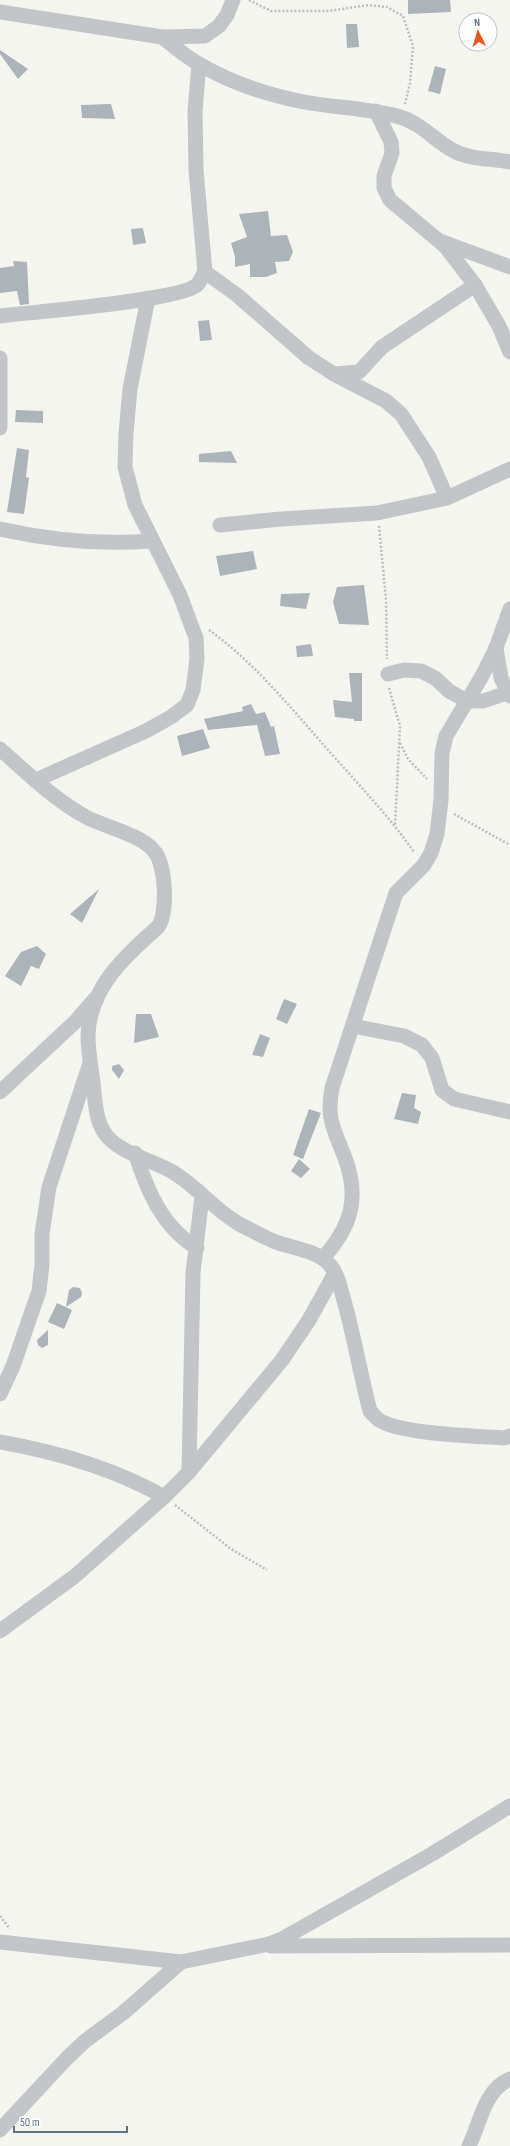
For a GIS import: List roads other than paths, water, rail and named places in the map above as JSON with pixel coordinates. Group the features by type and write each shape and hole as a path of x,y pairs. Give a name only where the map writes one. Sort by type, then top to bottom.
{"street":[{"path":"0,12 162,37 205,36 219,26 228,15 233,0"},
{"path":"162,37 198,64 234,81 270,94 320,104 376,111 402,117 454,151 474,158 510,162"},
{"path":"0,316 148,298 176,293 196,285 205,272 196,170 195,112 198,64"},
{"path":"376,111 391,142 392,154 384,176 384,188 390,200 438,240 475,285 499,326 510,352"},
{"path":"438,240 510,267"},
{"path":"205,272 237,295 310,358 334,374 386,401 401,414 429,458 447,498"},
{"path":"334,374 359,372 382,347 475,285"},
{"path":"36,780 146,731 172,717 186,705 193,690 197,659 196,638 188,614 174,582 151,541 135,505 125,467 130,389 148,298"},
{"path":"0,358 0,428"},
{"path":"220,525 281,519 377,513 447,498 510,469"},
{"path":"0,529 40,538 121,543 151,541"},
{"path":"323,1258 336,1243 350,1217 352,1193 345,1159 332,1128 329,1104 332,1088 396,893 424,865 432,852 437,834 441,800 442,753 446,736 496,648 510,609"},
{"path":"388,674 404,670 421,671 435,678 449,691 467,701 483,701 509,694 501,678 496,648"},
{"path":"0,749 36,780 85,817 141,841 155,851 160,863 165,906 160,924 116,967 98,996 76,1021 0,1092"},
{"path":"98,996 89,1031 90,1063 97,1112 104,1132 116,1144 171,1171 214,1207 240,1224 273,1241 323,1258 330,1265 335,1273 351,1324 370,1411 379,1420 398,1427 424,1431 493,1437 510,1436"},
{"path":"353,1026 404,1036 422,1045 432,1058 442,1090 454,1099 510,1112"},
{"path":"0,1394 14,1366 39,1291 42,1265 42,1234 49,1188 90,1063"},
{"path":"135,1153 144,1180 162,1214 178,1236 196,1248"},
{"path":"189,1472 193,1273 202,1196"},
{"path":"0,1631 75,1576 164,1497 189,1472 282,1360 309,1320 335,1273"},
{"path":"0,1442 101,1468 143,1485 164,1497"},
{"path":"0,1942 181,1962 260,1946 282,1939 321,1918 510,1806"},
{"path":"260,1946 510,1945"},
{"path":"0,2130 72,2054 123,2013 181,1962"},
{"path":"469,2146 482,2113 492,2094 510,2079"}]}
